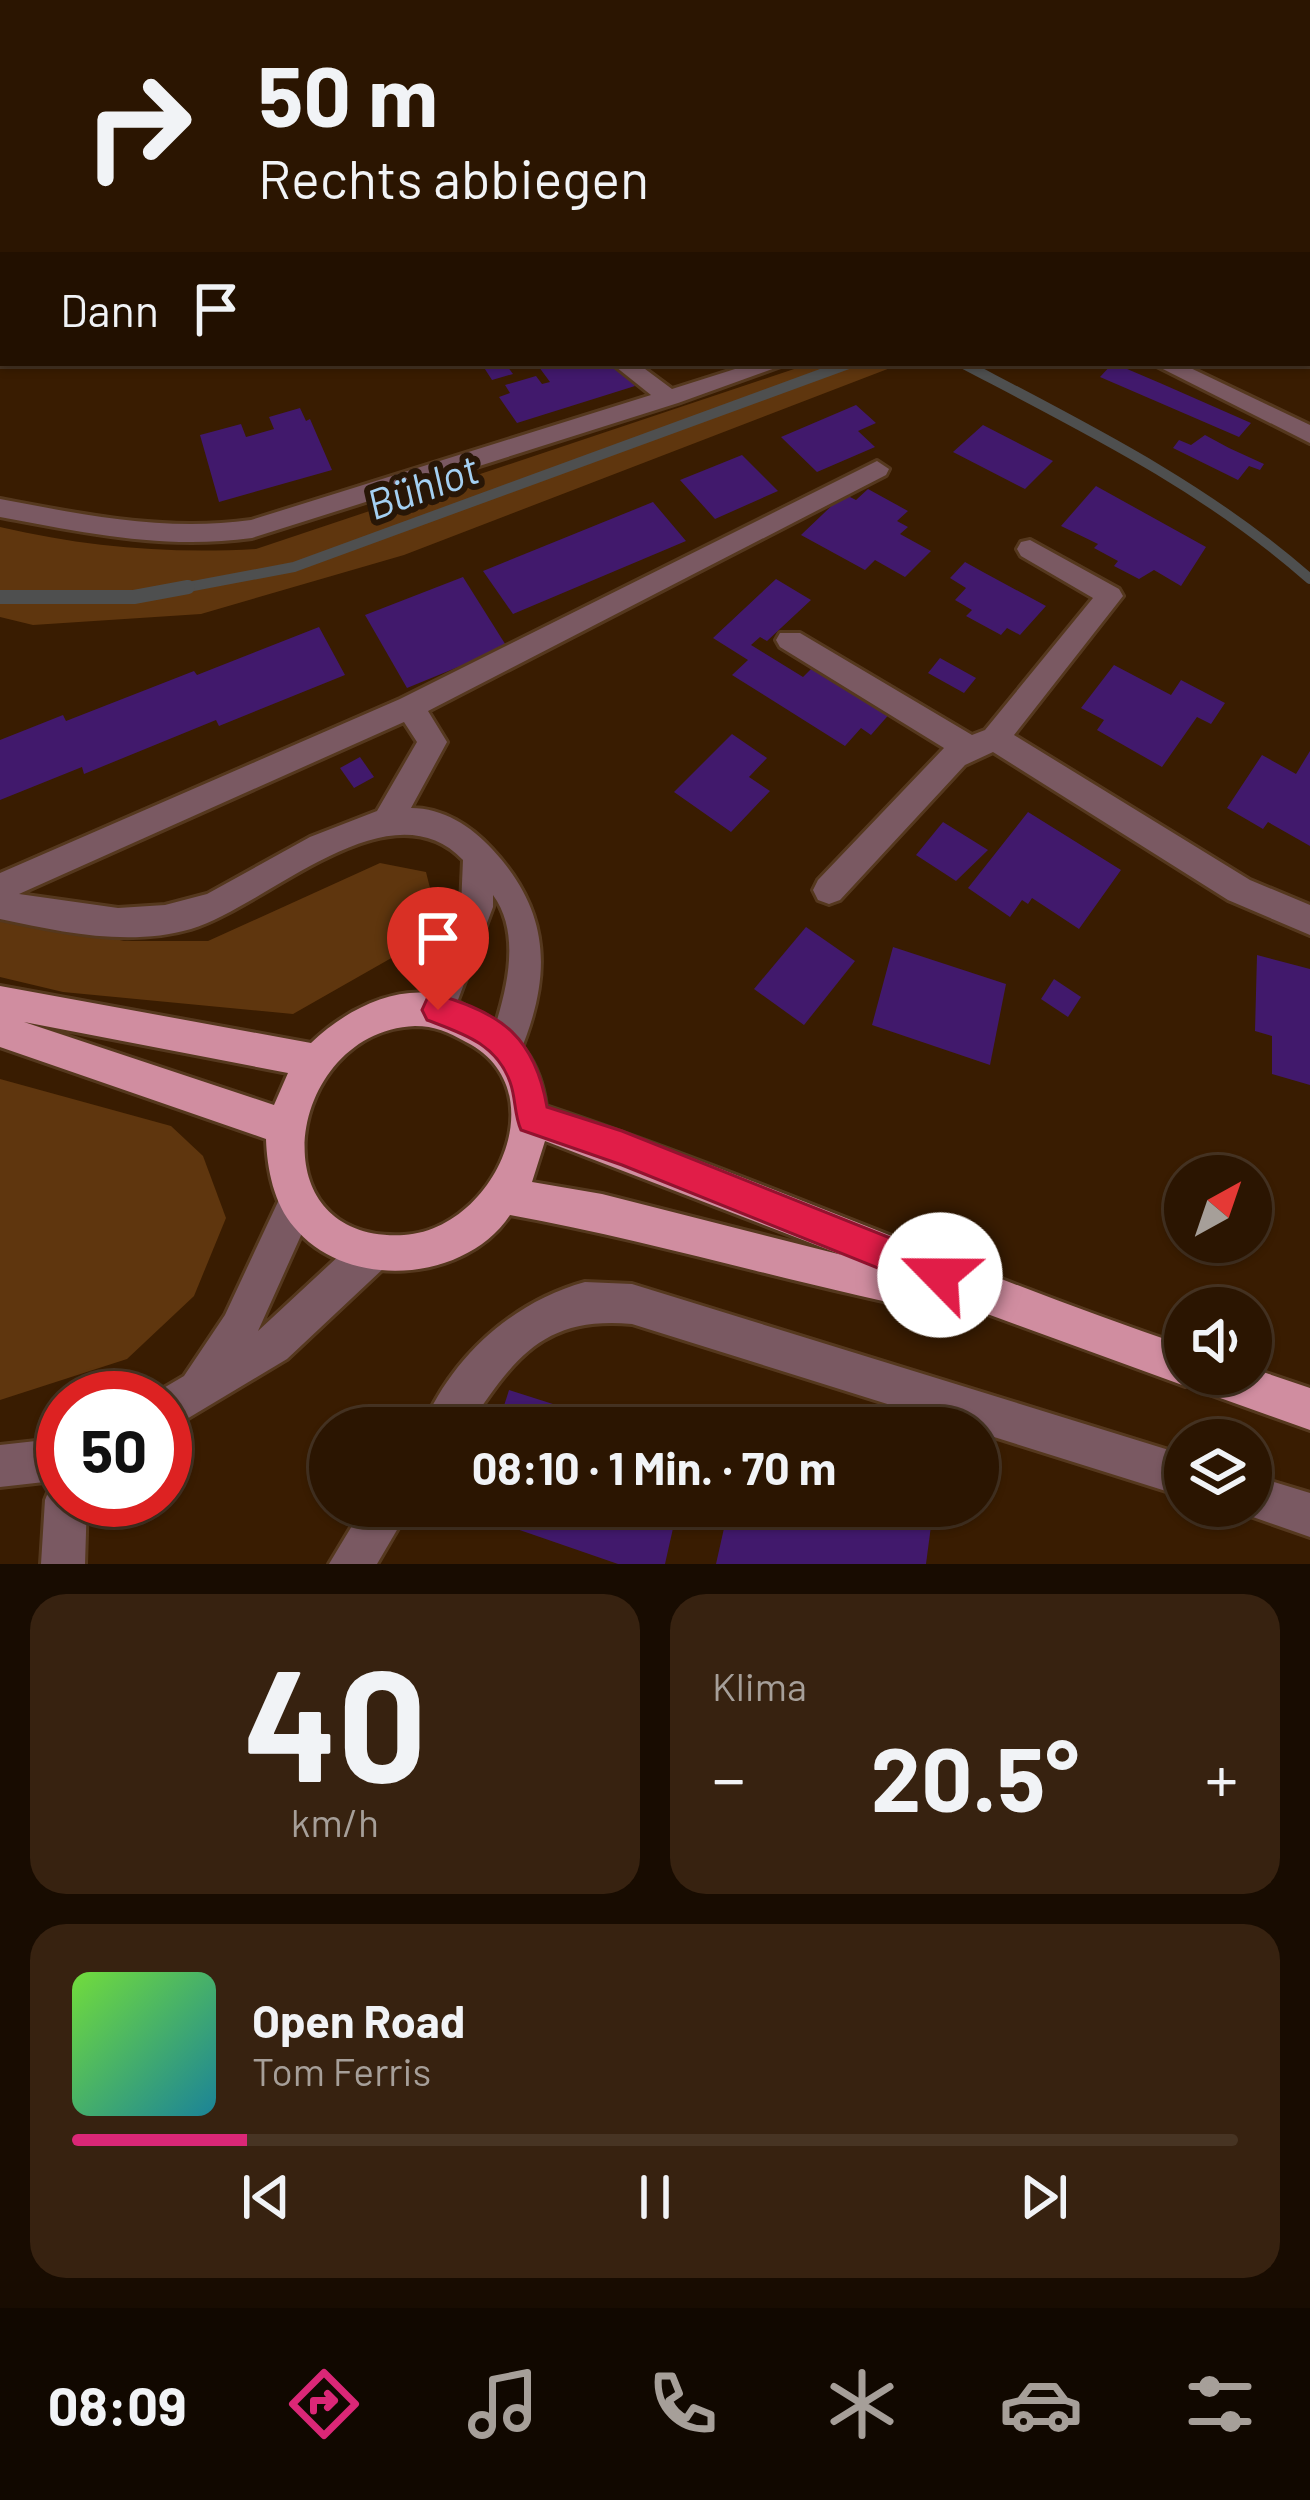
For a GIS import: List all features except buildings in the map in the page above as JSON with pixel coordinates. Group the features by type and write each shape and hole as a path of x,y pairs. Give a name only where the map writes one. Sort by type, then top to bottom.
{"main road":[{"path":"0,1002 316,1060"},
{"path":"438,1010 476,1021 506,1046 526,1079 532,1119 526,1158 506,1196 469,1232 421,1252 371,1253 328,1235 298,1202 285,1166 285,1127 296,1092 316,1060 351,1029 394,1012 438,1010"},
{"path":"0,1031 285,1127"},
{"path":"532,1119 812,1221 1013,1306 1164,1359"},
{"path":"506,1196 602,1213 826,1273 1013,1306"},
{"path":"1270,1395 1310,1409"}],"street":[{"path":"626,366 670,398"},
{"path":"0,508 127,532 200,536 252,529 769,366"},
{"path":"1168,366 1310,435"},
{"path":"0,888 410,707 877,469"},
{"path":"829,890 956,756 983,744 1110,596 1030,549"},
{"path":"790,640 1239,890 1310,920"},
{"path":"388,820 432,742 410,707"},
{"path":"0,905 83,922 142,924 195,914 344,836 388,820 423,820 455,833 506,883 525,941 521,1000 506,1046"},
{"path":"438,1010 477,907 478,857"},
{"path":"192,1386 239,1329 298,1202"},
{"path":"192,1394 273,1345 371,1253"},
{"path":"457,1407 478,1375 529,1323 585,1302 654,1311 963,1407"},
{"path":"999,1418 1164,1469"},
{"path":"0,1466 36,1462"},
{"path":"1272,1503 1310,1515"},
{"path":"63,1564 65,1527"},
{"path":"366,1558 380,1527"}],"shaded area":[{"path":"803,366 895,366 404,555 201,614 33,625 0,617 0,527 127,547 256,549"},
{"path":"380,863 426,872 436,912 416,944 293,1014 63,992 0,977 0,911 124,941 208,941"},
{"path":"0,1079 171,1126 203,1156 226,1218 194,1296 127,1359 90,1371 36,1371 36,1388 0,1400"}],"waterway":[{"name":"Bühlot","path":"183,588 294,567 843,366"},
{"name":"Bühlot","path":"968,366 1186,487 1310,579"},
{"name":"Bühlot","path":"183,588 188,587"},
{"name":"Bühlot","path":"0,597 134,597 183,588"},
{"name":"Bühlot","path":"172,590 183,588"}],"route":[{"path":"438,1010 476,1021 506,1046 526,1079 532,1119 622,1148 940,1275"}]}
